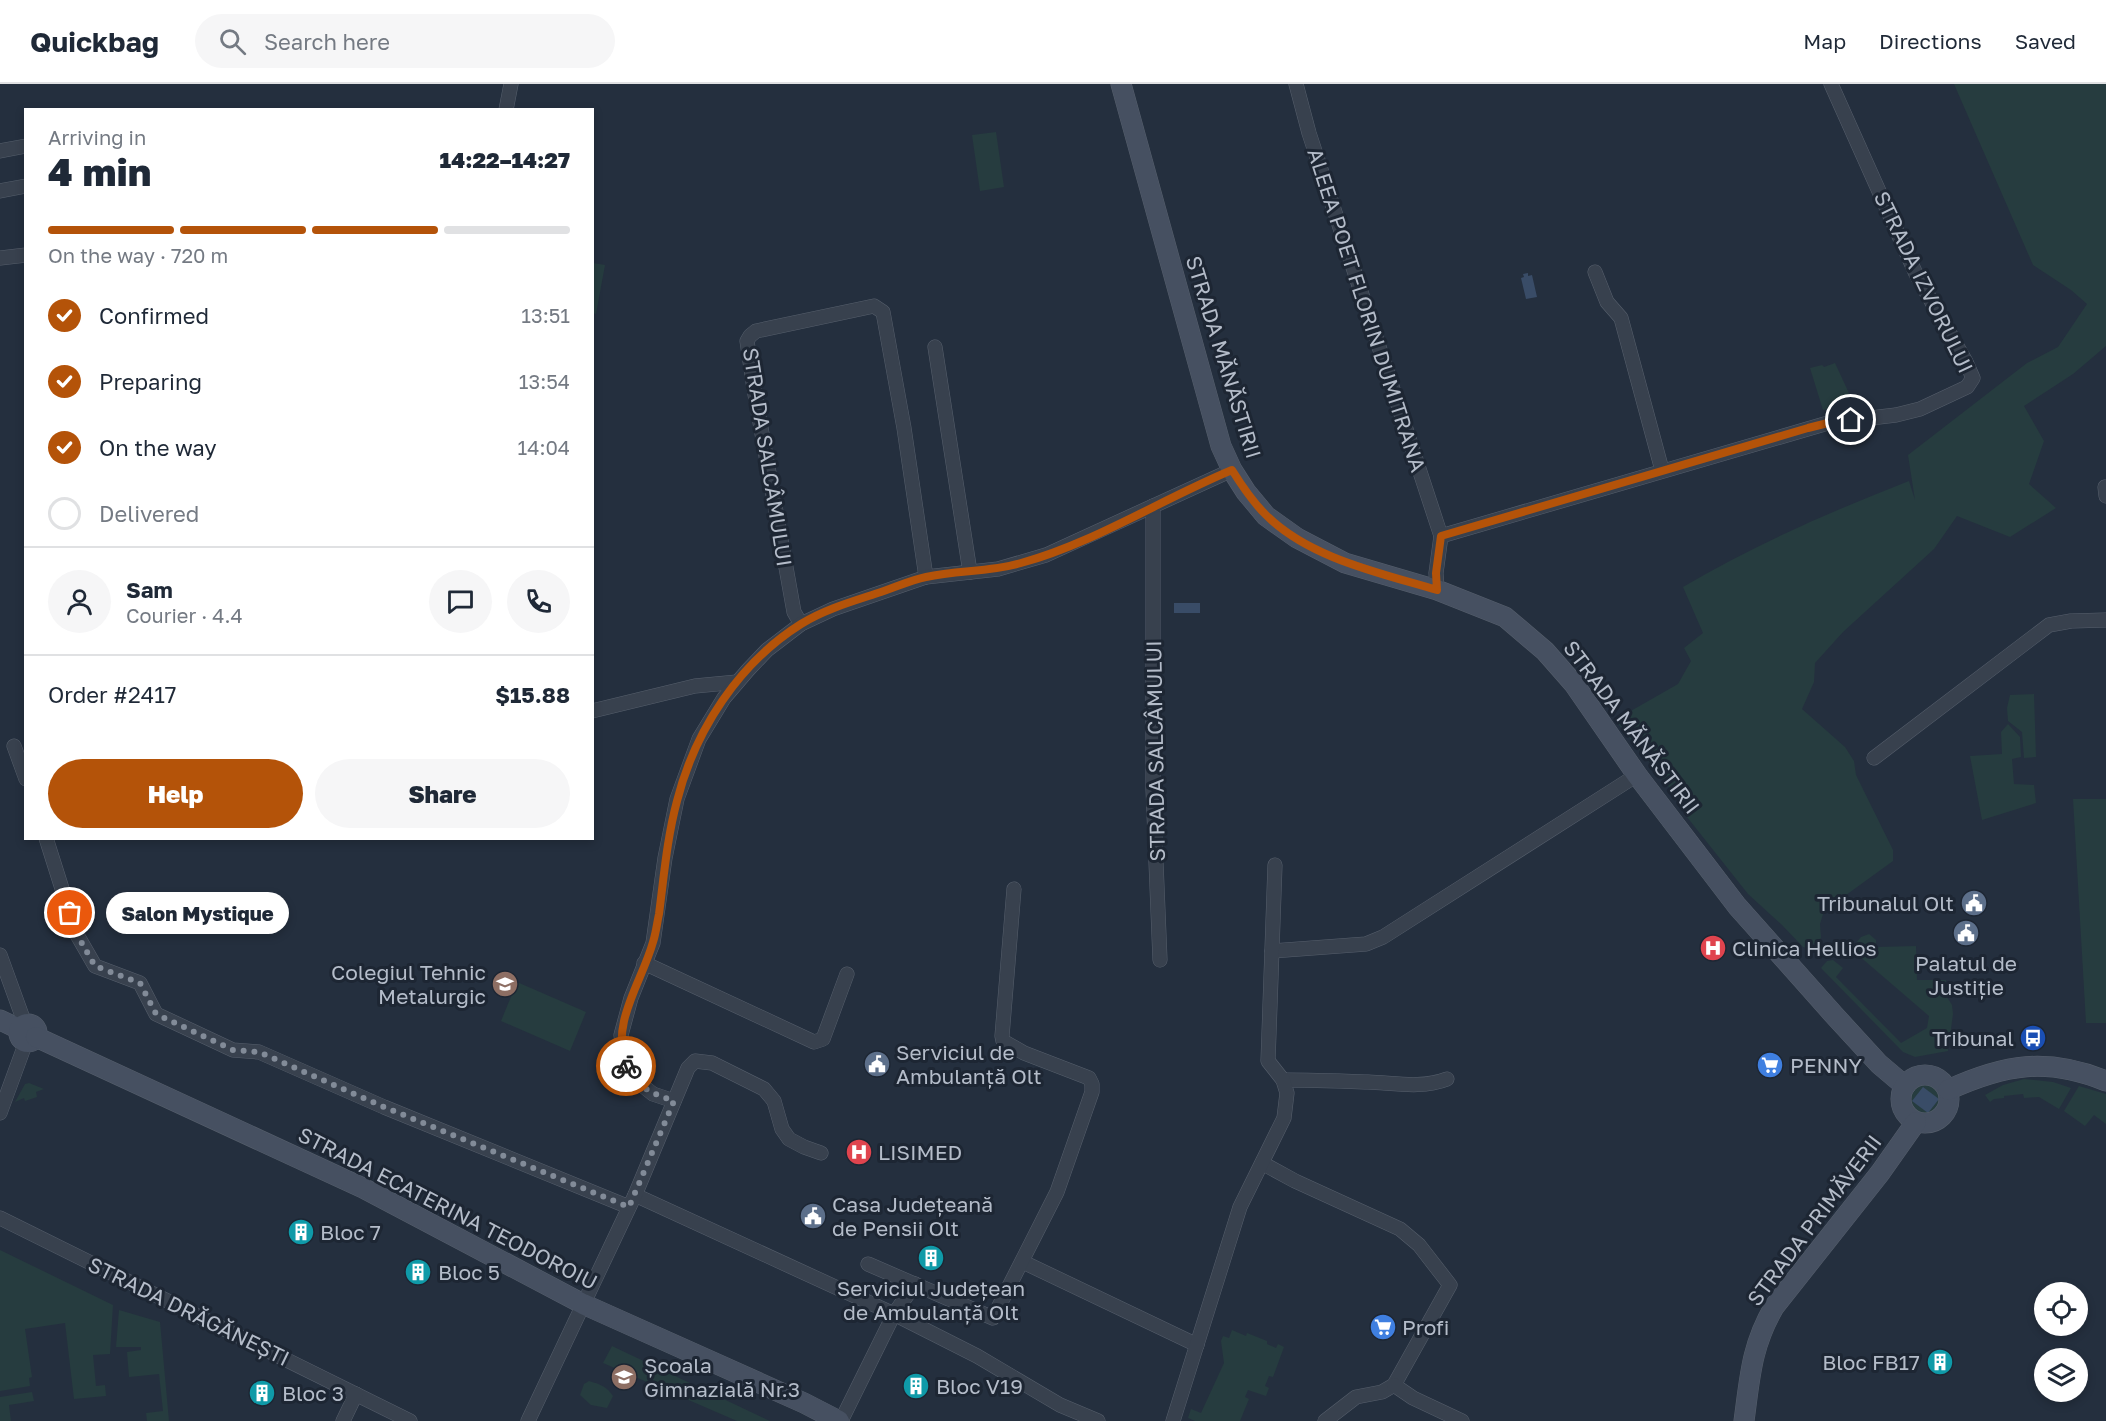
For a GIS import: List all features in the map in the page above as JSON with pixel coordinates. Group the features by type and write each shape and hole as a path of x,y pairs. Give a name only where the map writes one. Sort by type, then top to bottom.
{"street":[{"path":"506,108 511,84"},
{"name":"STRADA MĂNĂSTIRII","path":"1121,84 1218,434 1232,470 1246,492 1266,516 1297,538 1345,562 1437,590 1505,617 1545,651 1574,684 1637,776 1737,906 1774,950 1879,1064 1905,1086"},
{"name":"ALEEA POET FLORIN DUMITRANA","path":"1296,84 1309,132 1441,536"},
{"name":"STRADA IZVORULUI","path":"1441,536 1828,423 1896,415 1920,409 1967,387 1973,378 1966,362 1916,274 1831,84"},
{"path":"0,151 24,146"},
{"path":"0,191 24,186"},
{"path":"0,258 24,255"},
{"path":"1595,272 1606,302 1621,318 1662,470"},
{"name":"STRADA SALCÂMULUI","path":"801,624 794,612 754,389 747,341 756,331 874,306 883,312 904,428 926,577"},
{"path":"935,347 970,572"},
{"path":"674,1101 653,1094 633,1078 624,1061 621,1035 631,998 653,943 665,858 677,799 699,739 724,698 737,682 767,650 801,624 833,609 926,577 998,569 1047,555 1232,470"},
{"name":"STRADA SALCÂMULUI","path":"1153,507 1153,789 1160,960"},
{"path":"1437,590 1436,573 1441,536"},
{"path":"1874,758 2049,626 2071,621 2106,620"},
{"path":"594,711 695,686 737,682"},
{"path":"14,746 24,774"},
{"path":"1272,951 1366,944 1383,937 1637,776"},
{"path":"47,840 76,933 95,966 140,983 156,1014 233,1050 259,1052 384,1107 632,1201 894,1314 977,1356 1060,1405 1098,1421"},
{"path":"1173,1421 1240,1207 1284,1118 1287,1093 1282,1080 1268,1061 1275,865"},
{"path":"868,1264 993,1318 1057,1192 1092,1092 1092,1084 1089,1078 1024,1053 1003,1041 1014,889"},
{"path":"0,955 27,1033 0,1113"},
{"path":"644,963 813,1042 823,1039 848,974"},
{"name":"STRADA ECATERINA TEODOROIU","path":"0,1020 363,1188 583,1304 840,1421"},
{"path":"528,1421 632,1201 688,1068 694,1061 712,1063 764,1089 774,1101 782,1128 789,1139 821,1153"},
{"path":"1948,1090 1991,1073 2017,1067 2043,1066 2071,1069 2106,1081"},
{"path":"1931,1076 1938,1079 1948,1090 1949,1104 1943,1116 1930,1123 1916,1122 1905,1113 1901,1100 1905,1086 1917,1077 1931,1076"},
{"path":"1282,1080 1411,1086 1438,1083 1448,1079"},
{"name":"STRADA PRIMĂVERII","path":"1744,1421 1753,1354 1762,1327 1774,1307 1880,1173 1916,1122"},
{"path":"1262,1163 1295,1181 1400,1229 1419,1245 1450,1286 1394,1385 1382,1392 1356,1397 1325,1421"},
{"name":"STRADA DRĂGĂNEȘTI","path":"0,1218 410,1421"},
{"path":"1023,1262 1197,1345"},
{"path":"840,1421 894,1314 915,1284"},
{"path":"1394,1385 1413,1398 1462,1421"},
{"path":"343,1421 356,1394"}],"green space":[{"path":"1954,84 2106,84 2106,346 2073,374 2024,406 2044,441 2029,484 2056,508 2010,537 1957,516 1934,549 1843,632 1815,663 1814,682 1802,709 1845,747 1854,761 1856,775 1893,850 1893,861 1824,911 1820,924 1821,938 1808,948 1803,947 1748,894 1687,817 1685,807 1615,720 1678,684 1691,661 1684,648 1703,633 1683,587 1794,529 1909,481 1915,500 1908,455 2027,363 2058,347 2087,304 2071,290 2033,265"},
{"path":"996,132 1004,187 980,191 972,135"},
{"path":"594,263 605,265 596,314 594,313"},
{"path":"1835,363 1854,404 1823,410 1810,368"},
{"path":"2034,694 2036,757 2024,758 2022,732 2008,721 2007,708 2010,695"},
{"path":"2008,724 2020,737 2021,757 2012,759 2014,784 2034,785 2036,803 1982,820 1970,756 2002,754 2001,732"},
{"path":"2073,799 2106,799 2106,1023 2086,1023"},
{"path":"1869,934 1876,940 1876,947 1916,946 1917,980 1946,980 1947,997 1952,1005 1953,1014 1948,1051 1915,1057 1903,1052 1821,968 1827,961 1833,960 1843,968 1836,977 1901,1043 1927,1028 1929,1016 1851,949 1861,937"},
{"path":"517,982 586,1012 570,1051 501,1021"},
{"path":"2024,1079 2053,1082 2071,1088 2059,1109 2039,1097 2024,1098 2023,1094 2004,1096 2004,1098 1990,1102 1985,1095 2003,1085"},
{"path":"29,1083 44,1089 36,1092 37,1097 25,1101 24,1098 15,1102 25,1084"},
{"path":"1926,1085 1937,1089 1941,1100 1937,1111 1926,1115 1915,1111 1911,1100 1915,1089"},
{"path":"2079,1086 2106,1094 2106,1124 2094,1115 2085,1126 2064,1111"},
{"path":"0,1250 113,1305 110,1354 93,1355 96,1386 105,1385 106,1396 74,1399 65,1323 25,1329 32,1377 29,1378 30,1386 0,1391"},
{"path":"119,1310 160,1322 169,1421 147,1421 146,1413 163,1411 159,1374 129,1377 127,1352 141,1350 141,1347 116,1347"},
{"path":"1232,1330 1267,1341 1267,1344 1276,1348 1278,1344 1284,1347 1273,1377 1269,1376 1265,1386 1269,1388 1266,1396 1248,1390 1245,1397 1249,1399 1240,1421 1195,1421 1188,1418 1191,1409 1201,1413 1224,1363 1221,1341 1223,1336 1229,1338"},
{"path":"612,1346 770,1421 737,1421 603,1363"},
{"path":"589,1381 603,1386 613,1396 607,1408 591,1405 580,1395 584,1384"},
{"path":"32,1392 34,1401 9,1405 11,1421 0,1421 0,1397"}],"water":[{"path":"1528,273 1528,276 1532,275 1537,297 1526,299 1521,278 1524,277 1523,274"},
{"path":"1174,603 1200,603 1200,613 1174,613"},
{"path":"1923,1087 1939,1099 1928,1113 1912,1101"}],"way so far":[{"path":"70,913 76,933 95,966 140,983 156,1014 233,1050 259,1052 384,1107 629,1207 674,1101 653,1094 633,1078 626,1066"}],"place":[{"name":"Tribunalul Olt","path":"1974,903"},
{"name":"Salon Mystique","path":"70,913"},
{"name":"Palatul de Justiție","path":"1966,933"},
{"name":"Clinica Hellios","path":"1713,948"},
{"name":"Colegiul Tehnic Metalurgic","path":"505,984"},
{"name":"Tribunal","path":"2033,1038"},
{"name":"Serviciul de Ambulanță Olt","path":"877,1064"},
{"name":"PENNY","path":"1770,1065"},
{"name":"LISIMED","path":"859,1152"},
{"name":"Casa Județeană de Pensii Olt","path":"813,1216"},
{"name":"Bloc 7","path":"301,1232"},
{"name":"Serviciul Județean de Ambulanță Olt","path":"931,1258"},
{"name":"Bloc 5","path":"418,1272"},
{"name":"Profi","path":"1383,1327"},
{"name":"Bloc FB17","path":"1940,1362"},
{"name":"Școala Gimnazială Nr.3","path":"624,1377"},
{"name":"Bloc V19","path":"916,1386"},
{"name":"Bloc 3","path":"262,1393"}],"route":[{"path":"626,1066 621,1047 623,1024 653,943 659,915 665,858 677,799 699,739 724,698 748,670 767,650 801,624 833,609 926,577 998,569 1047,555 1232,470 1246,492 1266,516 1297,538 1345,562 1437,590 1436,573 1441,536 1808,428 1851,420"}]}
